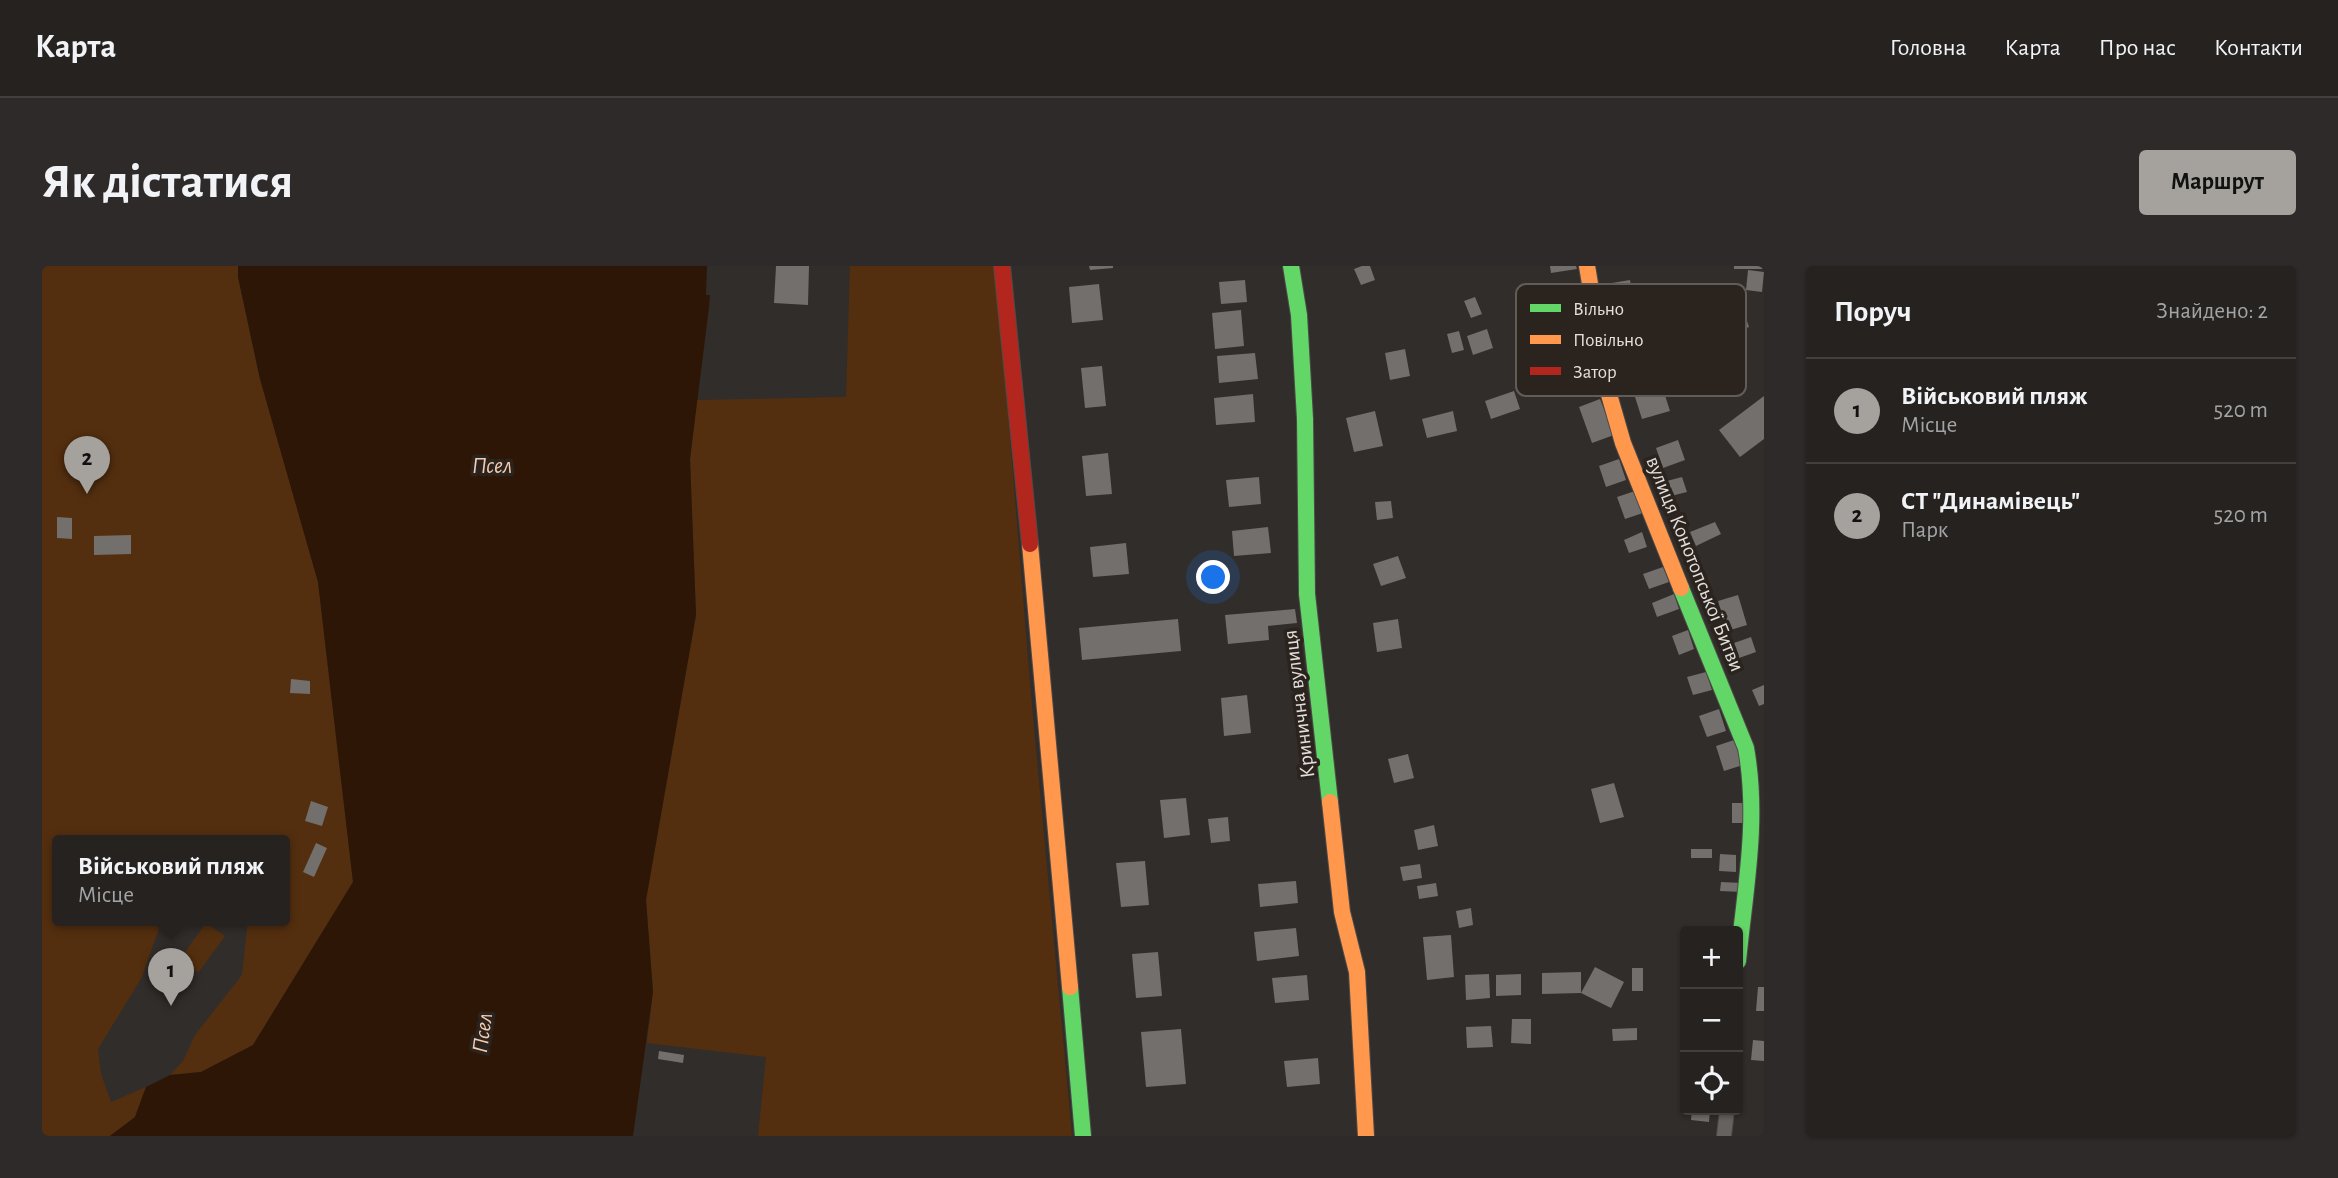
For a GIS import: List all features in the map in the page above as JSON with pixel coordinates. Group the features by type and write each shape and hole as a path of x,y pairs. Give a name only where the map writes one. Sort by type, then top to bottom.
{"street":[{"path":"1002,266 1038,619 1083,1136"},
{"name":"Кринична вулиця","path":"1291,266 1299,315 1305,419 1307,594 1342,912 1357,972 1366,1136"},
{"name":"вулиця Конотопської Битви","path":"1587,266 1590,284"},
{"name":"вулиця Конотопської Битви","path":"1609,396 1623,443 1746,748 1752,771 1755,795 1752,853 1740,926"},
{"path":"1724,1136 1726,1115"}],"shaded area":[{"path":"42,266 238,266 238,277 260,379 318,582 353,882 253,1045 201,1072 170,1075 183,1061 195,1035 242,975 247,926 290,926 290,835 52,835 52,926 160,926 142,977 98,1049 101,1074 111,1102 146,1087 135,1117 110,1136 42,1136"},
{"path":"850,266 996,266 1031,695 1072,1136 758,1136 766,1057 647,1043 653,992 646,900 696,615 690,459 697,400 846,397"},
{"path":"204,926 210,926 225,936 198,973 180,959"}],"water":[{"name":"Псел","path":"238,266 712,266 690,459 696,615 646,900 653,992 633,1136 110,1136 135,1117 146,1087 170,1075 201,1072 253,1045 353,882 318,582 260,379 238,277"}],"pier":[{"path":"707,266 716,266 714,295 706,295"}],"building":[{"path":"776,266 809,266 808,305 774,303"},
{"path":"1089,266 1113,266 1113,268 1090,270"},
{"path":"1370,266 1375,280 1361,285 1354,269"},
{"path":"1550,266 1576,266 1577,269 1551,273"},
{"path":"1734,266 1764,266 1764,269 1734,269"},
{"path":"1748,270 1764,272 1762,292 1746,290"},
{"path":"1245,280 1247,302 1221,304 1219,282"},
{"path":"1630,280 1631,284 1612,284"},
{"path":"1099,284 1103,320 1072,323 1069,287"},
{"path":"1475,297 1482,314 1471,318 1464,301"},
{"path":"1241,310 1244,346 1215,349 1212,313"},
{"path":"1487,329 1493,348 1473,355 1467,336"},
{"path":"1459,331 1464,350 1452,353 1447,334"},
{"path":"1405,349 1410,376 1390,380 1385,353"},
{"path":"1255,353 1258,379 1219,383 1217,356"},
{"path":"1102,366 1106,406 1085,408 1081,368"},
{"path":"1514,391 1520,409 1491,419 1485,401"},
{"path":"1253,394 1255,422 1216,425 1214,398"},
{"path":"1665,396 1670,411 1642,419 1635,397"},
{"path":"1764,396 1764,439 1740,457 1719,430"},
{"path":"1600,399 1614,435 1592,443 1579,407"},
{"path":"1375,411 1383,446 1354,452 1346,418"},
{"path":"1453,411 1457,431 1427,438 1422,419"},
{"path":"1678,440 1685,460 1663,468 1656,448"},
{"path":"1108,453 1112,494 1086,496 1082,456"},
{"path":"1619,459 1626,480 1606,487 1599,466"},
{"path":"1259,477 1261,504 1229,507 1226,480"},
{"path":"1682,477 1687,492 1671,496 1667,481"},
{"path":"1635,491 1643,513 1625,519 1617,497"},
{"path":"1391,501 1393,518 1377,520 1375,502"},
{"path":"57,517 72,518 72,539 57,538"},
{"path":"1715,522 1721,534 1696,546 1690,532"},
{"path":"1268,527 1271,553 1234,556 1232,531"},
{"path":"1642,532 1647,547 1629,553 1624,540"},
{"path":"131,535 131,554 94,555 94,536"},
{"path":"1126,543 1129,574 1093,577 1090,547"},
{"path":"1398,556 1406,578 1381,586 1373,564"},
{"path":"1663,567 1669,582 1649,589 1643,574"},
{"path":"1674,594 1679,609 1657,617 1652,603"},
{"path":"1738,595 1747,625 1727,631 1718,601"},
{"path":"1295,609 1297,623 1268,626 1269,640 1228,644 1225,615"},
{"path":"1178,619 1181,651 1082,660 1079,628"},
{"path":"1398,619 1402,648 1377,652 1373,623"},
{"path":"1688,630 1694,649 1679,655 1672,636"},
{"path":"1751,637 1756,652 1739,658 1734,643"},
{"path":"1706,672 1712,690 1693,695 1687,677"},
{"path":"291,679 310,681 310,694 290,693"},
{"path":"1764,685 1764,704 1759,706 1752,690"},
{"path":"1247,695 1251,733 1224,736 1221,698"},
{"path":"1719,709 1726,731 1707,737 1699,716"},
{"path":"1737,739 1746,764 1724,771 1716,746"},
{"path":"1408,754 1414,778 1394,783 1388,759"},
{"path":"1614,783 1624,817 1600,823 1591,789"},
{"path":"1186,798 1190,835 1164,838 1160,800"},
{"path":"311,801 328,807 322,826 305,821"},
{"path":"1732,803 1747,803 1747,823 1732,823"},
{"path":"1228,817 1230,841 1211,843 1208,819"},
{"path":"1434,825 1438,846 1418,850 1414,830"},
{"path":"316,843 327,848 314,877 303,872"},
{"path":"1691,849 1712,849 1712,858 1691,858"},
{"path":"1720,854 1736,855 1736,872 1719,871"},
{"path":"1145,861 1149,905 1121,907 1116,863"},
{"path":"1420,864 1422,878 1403,881 1400,867"},
{"path":"1296,881 1298,903 1260,907 1258,884"},
{"path":"1721,882 1742,883 1742,892 1720,891"},
{"path":"1436,883 1438,896 1419,899 1417,886"},
{"path":"1471,908 1473,925 1459,928 1456,911"},
{"path":"1296,928 1299,956 1257,961 1254,932"},
{"path":"1451,935 1454,977 1427,980 1423,937"},
{"path":"1158,952 1162,996 1136,998 1132,954"},
{"path":"1595,967 1624,982 1611,1008 1581,993"},
{"path":"1632,968 1643,968 1643,991 1632,991"},
{"path":"1581,972 1581,993 1542,994 1542,973"},
{"path":"1489,974 1490,998 1466,1000 1465,975"},
{"path":"1521,974 1521,995 1496,996 1496,975"},
{"path":"1307,975 1309,1000 1275,1003 1272,978"},
{"path":"1758,987 1764,987 1764,1011 1756,1011"},
{"path":"1512,1019 1531,1019 1531,1044 1511,1043"},
{"path":"1491,1026 1493,1047 1467,1048 1466,1027"},
{"path":"1637,1028 1637,1040 1613,1041 1612,1029"},
{"path":"1181,1029 1186,1084 1146,1087 1141,1032"},
{"path":"1753,1040 1764,1041 1764,1061 1751,1060"},
{"path":"659,1051 684,1055 683,1063 658,1059"},
{"path":"1318,1058 1320,1084 1287,1087 1284,1061"},
{"path":"1692,1115 1710,1115 1709,1122 1691,1120"}],"traffic: fast":[{"path":"1291,266 1299,315 1305,419 1307,594 1330,802"},
{"path":"1681,588 1746,748 1750,775 1751,828 1742,926"},
{"path":"1070,987 1083,1136"}],"traffic: slow":[{"path":"1587,266 1590,284"},
{"path":"1609,396 1623,443 1681,588"},
{"path":"1030,544 1070,987"},
{"path":"1330,802 1342,912 1357,972 1366,1136"}],"traffic: jam":[{"path":"1002,266 1030,544"}],"place":[{"name":"СТ \"Динамівець\"","path":"87,494"},
{"name":"Військовий пляж","path":"171,1006"}]}
